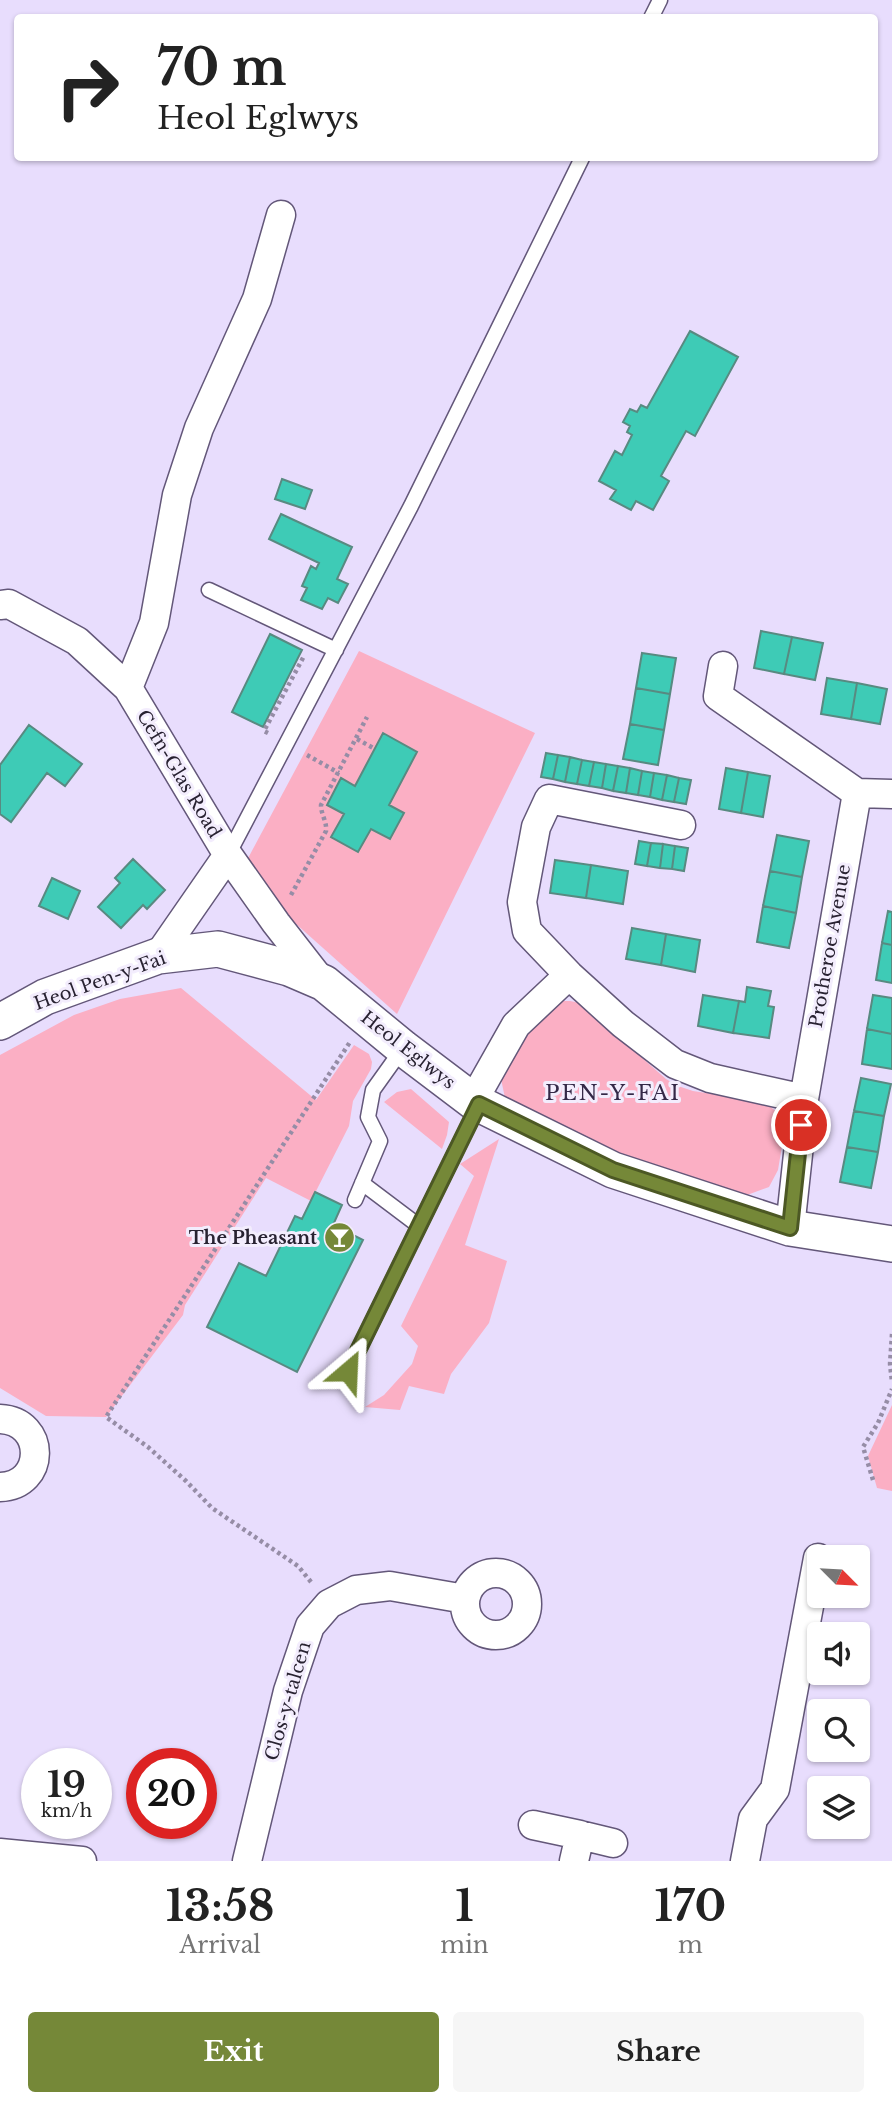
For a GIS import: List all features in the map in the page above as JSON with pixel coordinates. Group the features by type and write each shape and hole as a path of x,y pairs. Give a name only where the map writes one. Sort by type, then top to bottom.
{"street":[{"path":"128,688 154,623 177,495 199,428 257,299 281,215"},
{"name":"Cefn-Glas Road","path":"0,605 9,604 77,641 128,688 228,855 324,984"},
{"path":"723,666 718,696 857,793 892,794"},
{"name":"Protheroe Avenue","path":"790,1228 804,1099 857,793"},
{"path":"681,825 549,799 536,827 522,902 527,931 569,975 623,1024 675,1063 710,1078 804,1099"},
{"path":"158,956 228,855"},
{"name":"Heol Pen-y-Fai","path":"0,1022 45,997 158,956 218,949 289,968 324,984"},
{"path":"476,1102 516,1025 569,975"},
{"name":"Heol Eglwys","path":"324,984 403,1048 476,1102 613,1170 790,1228 892,1244"},
{"path":"0,1419 18,1423 27,1430 33,1439 35,1450 35,1460 24,1479 16,1485 0,1487"},
{"path":"328,1604 356,1590 390,1586 465,1599"},
{"name":"Clos-y-talcen","path":"247,1861 288,1691 310,1626 328,1604"},
{"path":"745,1861 753,1819 775,1789 809,1608"},
{"path":"533,1825 577,1848 613,1843"},
{"path":"0,1853 72,1860"}],"lane":[{"path":"228,855 411,506 581,161"},
{"path":"209,590 336,650"},
{"path":"355,1200 380,1141 368,1117 373,1090 403,1048"},
{"path":"348,1371 476,1102"},
{"path":"362,1183 419,1226"}],"path":[{"path":"268,733 264,731 313,639"},
{"path":"276,923 326,831 321,805 367,717"},
{"path":"356,739 375,749"},
{"path":"307,755 339,773"},
{"path":"328,1604 298,1566 212,1508 148,1447 106,1418 366,1018"},
{"path":"892,1334 892,1382"},
{"path":"873,1480 863,1447 878,1423 892,1389"}],"shaded area":[{"path":"359,651 535,733 397,1014 286,915 246,862"},
{"path":"181,988 316,1100 354,1045 369,1054 371,1069 353,1101 349,1126 311,1201 266,1178 185,1305 183,1315 106,1417 46,1416 0,1388 0,1055 74,1015 120,999"},
{"path":"560,1001 580,1003 666,1079 678,1086 693,1091 764,1102 777,1112 784,1134 778,1170 769,1187 739,1198 617,1157 505,1098 502,1068 542,1013"},
{"path":"411,1089 449,1122 442,1149 384,1102 397,1092"},
{"path":"499,1139 465,1245 507,1261 489,1323 451,1374 444,1394 409,1386 400,1410 365,1407 384,1395 412,1364 418,1346 401,1326 474,1176 460,1164"},
{"path":"892,1405 892,1491 877,1488 868,1456"}],"building":[{"path":"690,331 738,357 695,436 686,431 661,476 669,481 653,510 636,501 631,510 610,499 616,490 599,481 615,451 622,455 632,435 627,432 630,426 623,422 630,409 637,412 641,405 647,408"},
{"path":"282,479 312,490 305,509 275,499"},
{"path":"281,514 352,547 337,579 348,584 338,603 328,598 322,609 301,600 307,588 302,586 311,566 316,569 319,563 269,539"},
{"path":"761,631 792,637 784,674 754,668"},
{"path":"270,634 302,650 263,727 232,712"},
{"path":"792,637 823,643 815,680 784,674"},
{"path":"642,653 676,658 670,694 636,688"},
{"path":"827,678 857,683 851,719 821,714"},
{"path":"857,683 887,689 880,724 851,719"},
{"path":"636,688 670,694 664,730 630,724"},
{"path":"630,724 664,730 658,765 623,759"},
{"path":"29,725 82,764 65,786 47,773 11,822 0,814 0,765"},
{"path":"383,733 417,752 389,805 404,813 390,839 371,829 358,852 331,837 344,814 327,805 341,778 355,786"},
{"path":"546,753 558,755 553,779 541,777"},
{"path":"558,755 570,757 565,782 553,779"},
{"path":"570,757 582,760 577,784 565,782"},
{"path":"582,760 594,762 589,786 577,784"},
{"path":"594,762 606,764 602,788 589,786"},
{"path":"606,764 618,766 613,791 602,788"},
{"path":"618,766 630,768 626,793 613,791"},
{"path":"630,768 642,771 638,795 626,793"},
{"path":"726,768 748,772 741,813 719,809"},
{"path":"642,771 654,773 650,797 638,795"},
{"path":"748,772 770,776 763,817 741,813"},
{"path":"654,773 667,775 662,800 650,797"},
{"path":"667,775 679,778 674,802 662,800"},
{"path":"679,778 691,780 686,804 674,802"},
{"path":"777,835 809,841 802,877 770,871"},
{"path":"639,841 651,843 647,866 635,864"},
{"path":"651,843 663,844 660,868 647,866"},
{"path":"663,844 675,846 672,869 660,868"},
{"path":"675,846 688,848 684,871 672,869"},
{"path":"133,859 165,890 147,909 143,905 121,928 98,907 120,883 115,878"},
{"path":"555,860 591,865 586,898 550,893"},
{"path":"591,865 628,871 623,904 586,898"},
{"path":"770,871 802,877 796,913 763,906"},
{"path":"52,878 80,891 68,919 39,906"},
{"path":"763,906 796,913 789,948 757,942"},
{"path":"888,911 892,912 892,945 882,943"},
{"path":"632,928 666,934 661,965 626,959"},
{"path":"666,934 700,940 695,972 661,965"},
{"path":"882,943 892,945 892,983 876,980"},
{"path":"747,987 771,991 768,1006 774,1007 769,1038 733,1033 739,1001 745,1002"},
{"path":"703,995 739,1001 733,1033 698,1026"},
{"path":"873,995 892,998 892,1034 867,1029"},
{"path":"867,1029 892,1034 892,1069 862,1064"},
{"path":"861,1078 891,1084 884,1116 854,1111"},
{"path":"854,1111 884,1116 878,1152 847,1147"},
{"path":"847,1147 878,1152 871,1188 840,1182"},
{"path":"315,1192 342,1205 333,1225 363,1240 297,1372 207,1327 239,1263 266,1276 295,1216 302,1219"}],"place":[{"name":"The Pheasant","path":"340,1238"}],"district":[{"name":"PEN-Y-FAI","path":"613,1093"}],"route":[{"path":"348,1371 479,1104 613,1170 790,1228 801,1125"}]}
